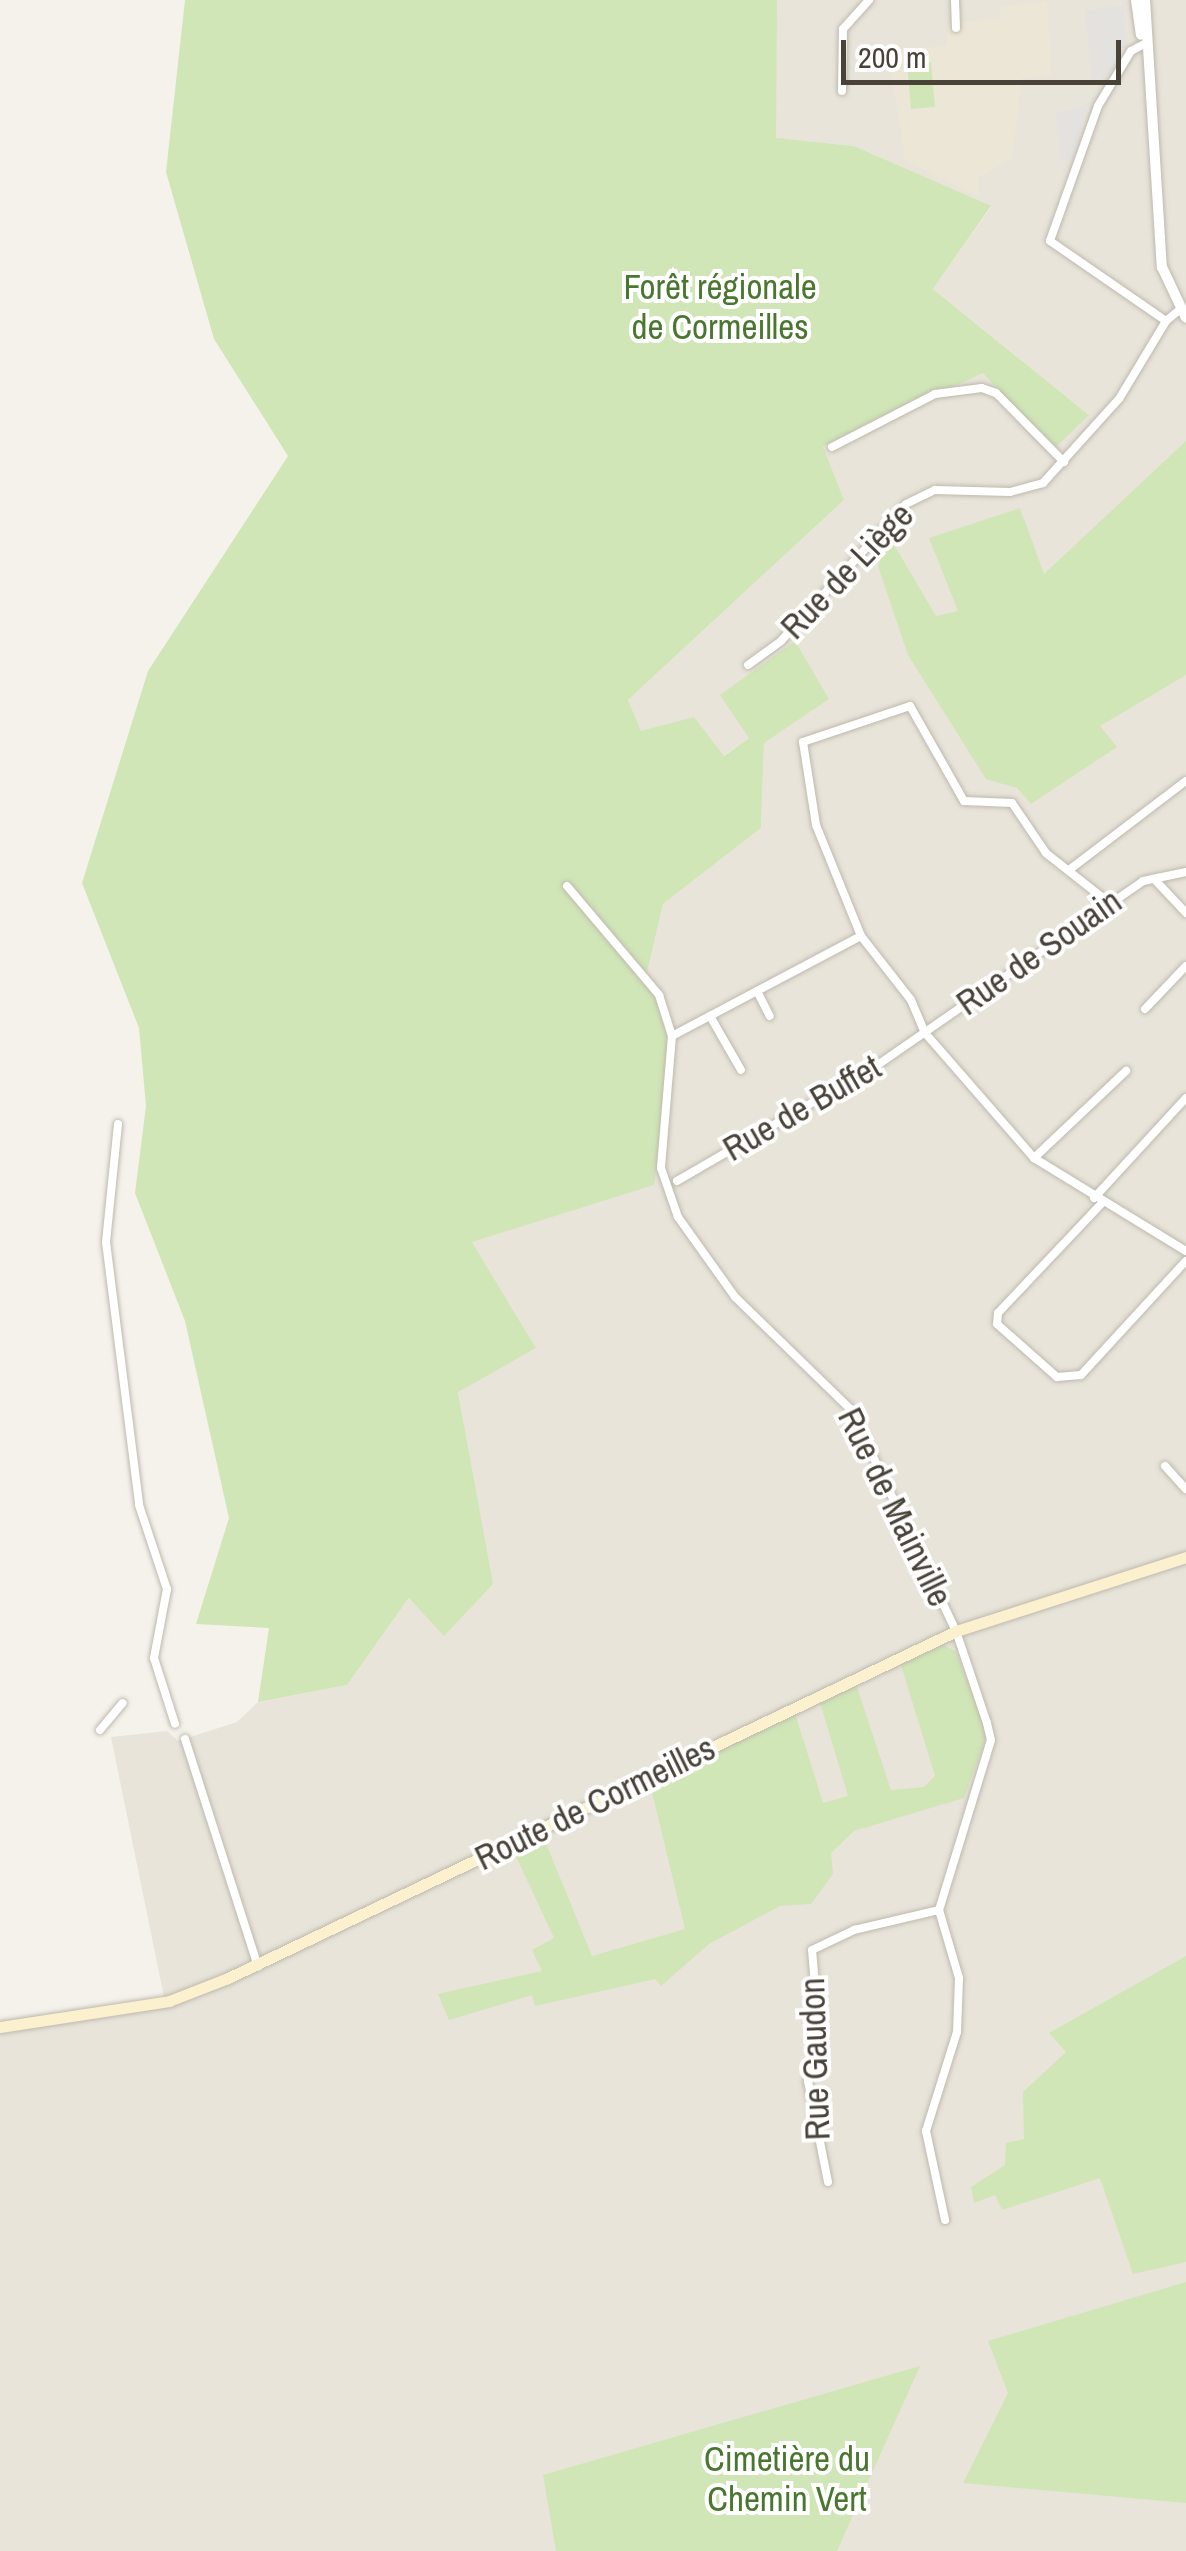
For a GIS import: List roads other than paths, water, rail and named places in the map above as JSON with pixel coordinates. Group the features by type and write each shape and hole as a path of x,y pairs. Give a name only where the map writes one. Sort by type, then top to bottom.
{"main road":[{"name":"Route de Cormeilles","path":"0,2027 164,2002 258,1966 956,1631 1186,1557"}],"street":[{"path":"842,91 842,29 869,0"},
{"path":"955,0 956,28"},
{"path":"1137,0 1145,43"},
{"path":"1145,0 1162,267 1182,314 1166,320 1050,241 1098,106 1145,43"},
{"name":"Rue de Liège","path":"748,665 781,641 906,504 935,490 1029,490 1064,462 1118,399 1166,320"},
{"path":"832,447 935,394 982,388 996,392 1064,462"},
{"path":"1108,902 1068,870 1012,803 964,801 910,706 803,742 816,825 861,936 911,1000 925,1033 1034,1158 1186,1251"},
{"path":"1068,870 1186,781"},
{"name":"Rue de Souain","path":"925,1033 1108,902 1156,880 1186,872"},
{"path":"1156,880 1186,913"},
{"name":"Rue de Mainville","path":"567,886 659,995 672,1036 661,1168 678,1216 735,1297 851,1410 956,1631 991,1740 939,1910"},
{"path":"672,1036 861,936"},
{"path":"1145,1009 1186,966"},
{"path":"756,992 770,1016"},
{"path":"710,1016 740,1070"},
{"name":"Rue de Buffet","path":"677,1181 925,1033"},
{"path":"1034,1158 1126,1070"},
{"path":"1186,1098 998,1313 996,1324 1057,1377 1081,1375 1186,1261"},
{"path":"118,1124 106,1242 136,1489 167,1589 154,1658 176,1724"},
{"path":"1165,1466 1186,1489"},
{"path":"100,1730 123,1703"},
{"path":"184,1739 258,1966"},
{"path":"939,1910 959,1978 956,2032 926,2131 945,2220"},
{"name":"Rue Gaudon","path":"828,2182 808,2081 820,2045 812,1950 854,1930 939,1910"}],"park label":[{"name":"Forêt régionale de Cormeilles","path":"720,307"},
{"name":"Cimetière du Chemin Vert","path":"787,2479"}]}
